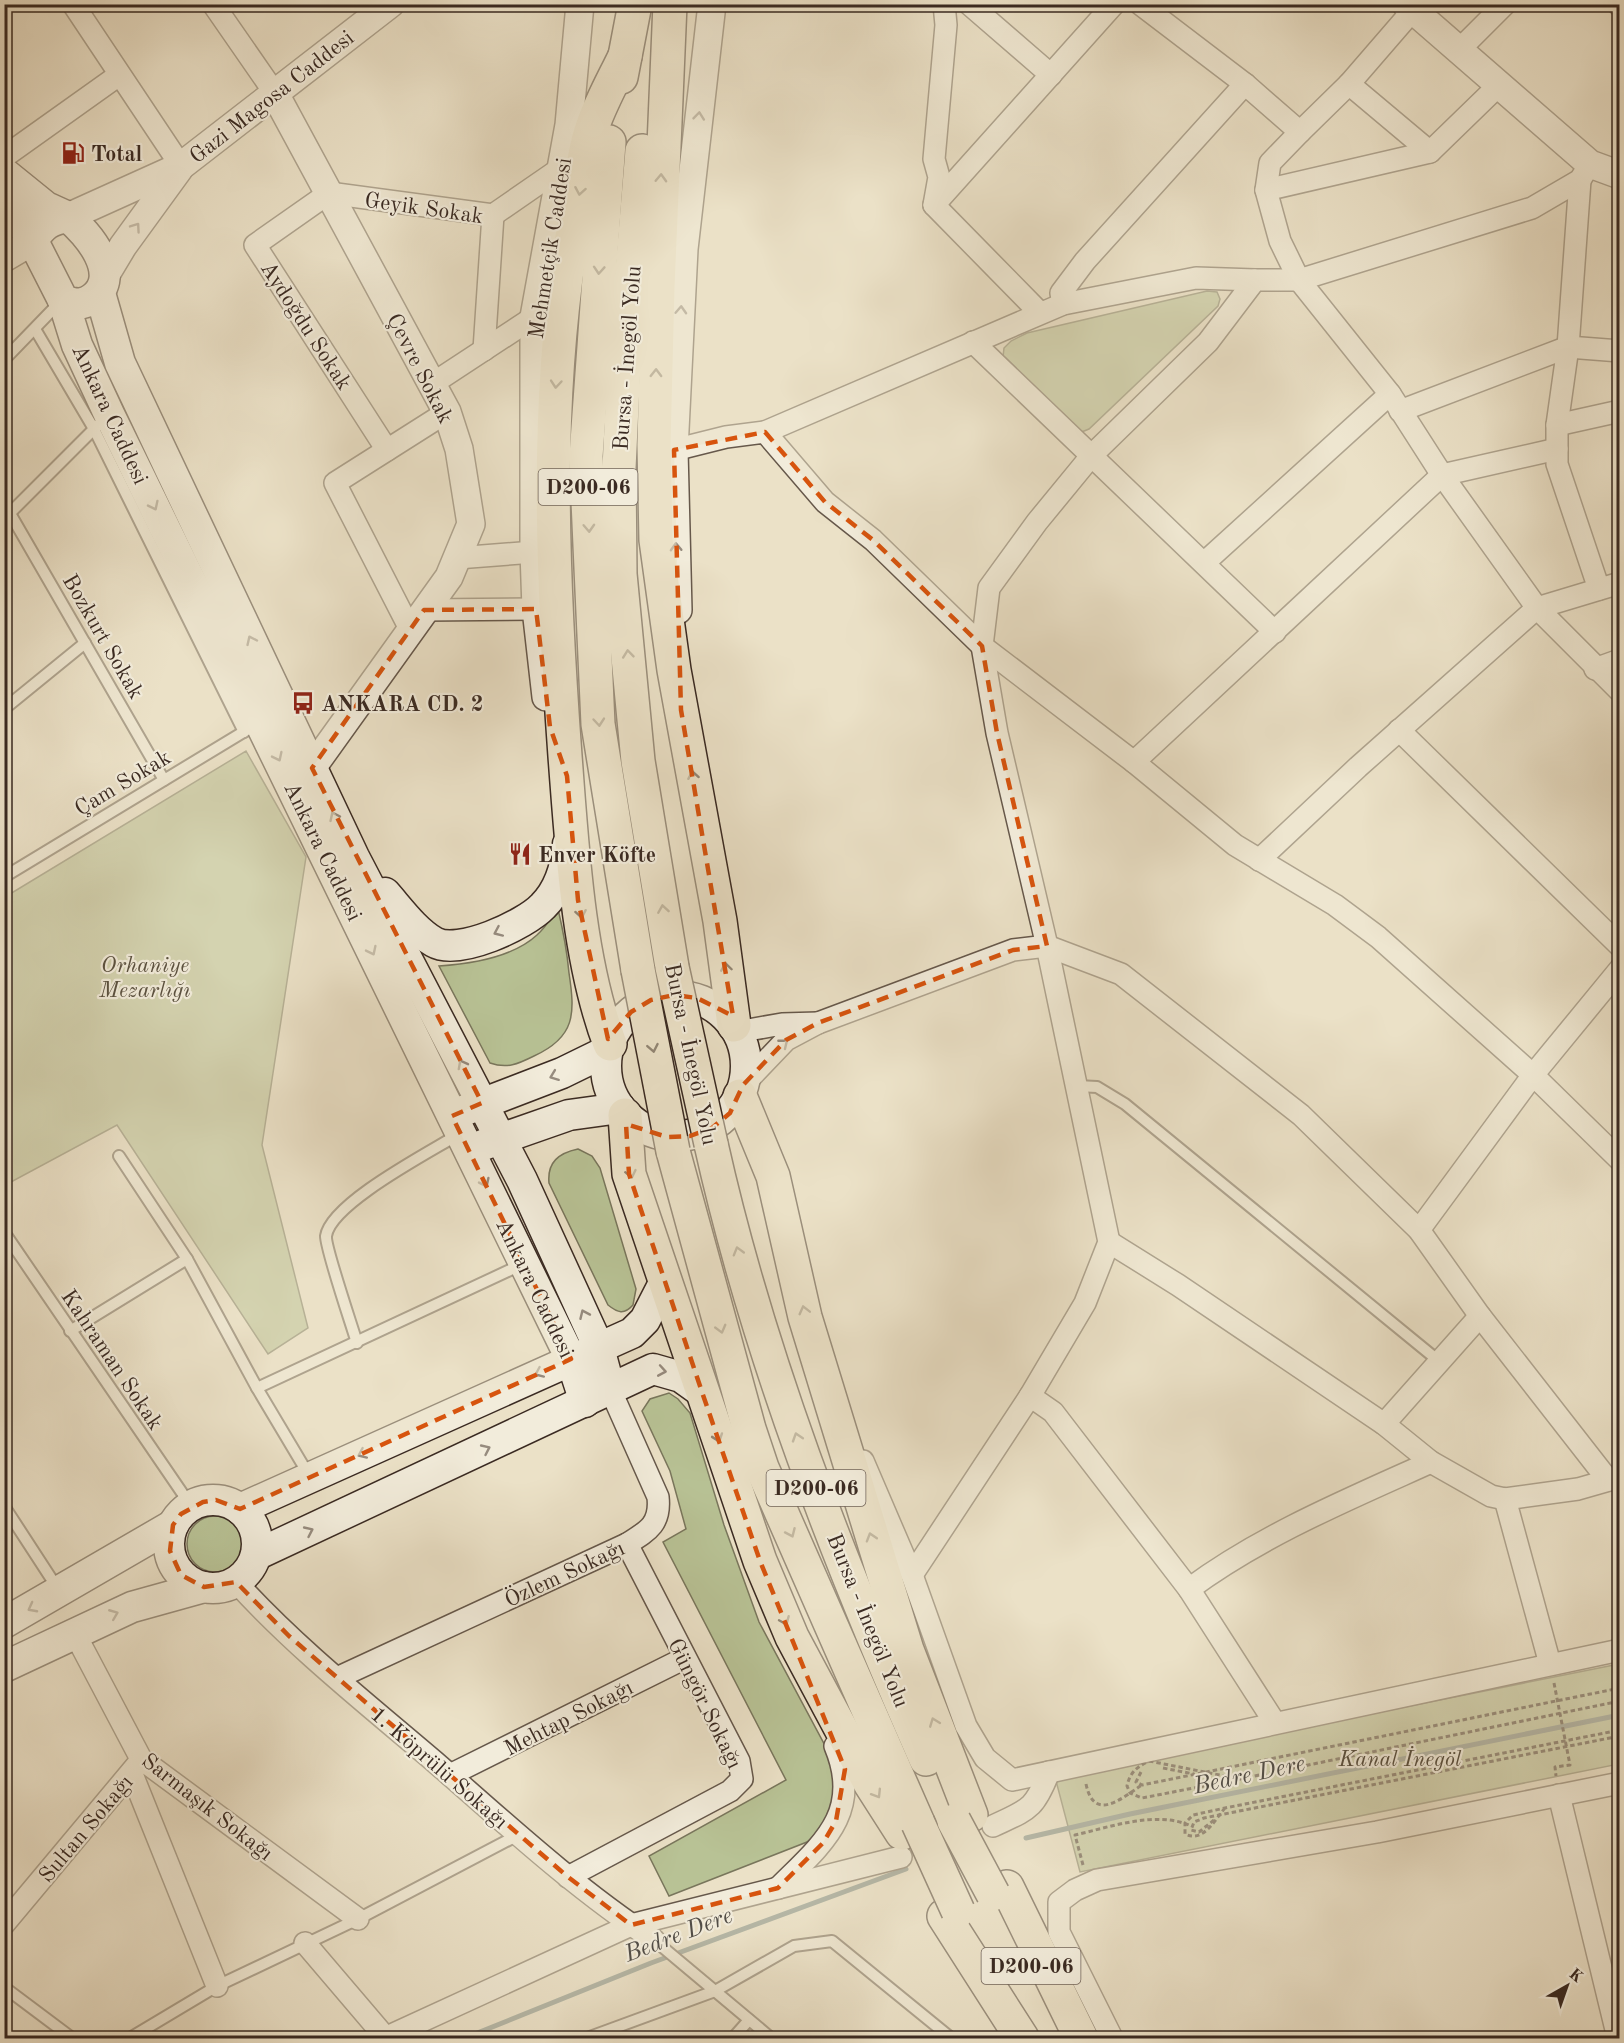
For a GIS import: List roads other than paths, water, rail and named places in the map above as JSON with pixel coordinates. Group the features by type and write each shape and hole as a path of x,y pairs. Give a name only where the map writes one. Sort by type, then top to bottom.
{"highway":[{"name":"Bursa - İnegöl Yolu","path":"634,4 606,159 586,456 598,724 638,970 673,1151 746,1418 762,1468 907,1838 1023,2038"},
{"name":"Bursa - İnegöl Yolu","path":"664,4 653,55 641,158 624,365 619,468 620,574 639,761 672,967 723,1197 758,1317 802,1452 896,1691 972,1821 1000,1890 1069,2038"},
{"path":"670,4 654,445 656,540 681,710 720,921 736,1028"},
{"path":"608,1047 599,1015 578,900 571,823 556,626 553,408 567,262 592,126 625,57"},
{"path":"741,1090 773,1176 814,1348 907,1650 972,1821"},
{"path":"623,1112 630,1174 760,1561 799,1651 870,1783 907,1838"},
{"path":"1000,1890 1081,2038"}],"main road":[{"path":"4,173 46,207 68,217 91,240 101,258 103,285 88,302 76,304 63,300 4,187"},
{"path":"33,241 39,229 51,219 68,217"},
{"name":"Ankara Caddesi","path":"103,285 120,363 354,857 500,1137 555,1248 600,1348 598,1396"},
{"name":"Ankara Caddesi","path":"63,300 101,421 252,727 460,1134 571,1359 598,1396"},
{"path":"354,857 412,924 435,944 461,946 523,921 543,906 565,871 571,823"},
{"path":"674,996 697,998 718,1009 736,1028 745,1046 747,1070 730,1113 712,1128 690,1136 667,1137 644,1130 623,1112 612,1096 606,1074 608,1047 616,1029 631,1012 651,1000 674,996"},
{"path":"460,1134 482,1103 562,1073 608,1047"},
{"path":"460,1134 500,1137 569,1115 623,1112"},
{"path":"240,1509 632,1333 645,1320 665,1281"},
{"path":"256,1556 653,1369 681,1377 702,1392"},
{"path":"4,1623 60,1593 182,1516 216,1500 240,1509 255,1530 256,1556 245,1575 236,1582 226,1587 204,1587 132,1607 74,1632 4,1667"},
{"path":"182,1516 170,1551 174,1564 181,1575 204,1587"}],"street":[{"path":"73,4 181,166"},
{"path":"213,4 274,92"},
{"name":"Mehmetçik Caddesi","path":"567,776 550,727 536,609 534,317 569,125 580,4"},
{"path":"681,710 674,450 684,249 712,4"},
{"path":"934,205 939,177 934,159 945,25 944,4"},
{"path":"969,4 1051,75"},
{"path":"934,205 1114,4"},
{"path":"1140,4 1245,84 1300,132"},
{"path":"1459,50 1505,4"},
{"name":"Gazi Magosa Caddesi","path":"181,166 383,7"},
{"path":"1585,172 1499,85 1410,7 1349,84 1270,163 1266,190 1280,241 1299,280 1395,402 1442,476 1537,608 1595,669 1620,691"},
{"path":"4,157 119,75"},
{"path":"1063,304 1061,293 1085,261 1245,84"},
{"path":"1349,84 1430,152"},
{"path":"1266,190 1430,152 1499,85"},
{"name":"Çevre Sokak","path":"274,92 447,412 459,449 471,524 449,577 312,768"},
{"path":"68,217 181,166"},
{"path":"103,285 123,246 181,166"},
{"path":"493,215 561,168"},
{"path":"674,450 726,437 765,432 1063,304 1196,278 1299,280 1532,208 1585,172 1620,175"},
{"path":"1585,172 1568,347 1557,425 1557,464 1599,589"},
{"name":"Geyik Sokak","path":"329,193 493,215 484,350"},
{"name":"Aydoğdu Sokak","path":"329,193 255,245 387,450"},
{"path":"934,205 1040,313"},
{"path":"4,258 33,241"},
{"path":"912,1575 1030,1396 1085,1303 1109,1242 1047,946 997,733 982,646 989,588 1037,522 1092,455 1208,342 1255,280"},
{"path":"432,384 534,317"},
{"path":"973,342 1275,632"},
{"path":"1204,563 1395,402 1568,347 1620,351"},
{"path":"1557,425 1620,411"},
{"path":"447,412 335,483 417,620 536,609"},
{"path":"765,432 825,502 873,540 982,646 1134,762 1235,845 1335,905 1378,937 1533,1075 1620,1160"},
{"path":"1134,762 1442,476 1557,449"},
{"path":"457,558 534,552"},
{"path":"1259,860 1399,730 1537,608 1620,583"},
{"path":"1595,669 1620,660"},
{"path":"1399,730 1620,946"},
{"path":"741,1090 786,1040 818,1023 1013,950 1047,946 1120,974 1301,1115 1419,1230 1480,1316 1614,1478 1578,1489 1505,1499 1491,1496 1431,1462 1384,1424 1178,1285 1109,1242"},
{"path":"1419,1230 1533,1075 1620,969"},
{"path":"736,1028 818,1023"},
{"path":"1384,1424 1480,1316"},
{"path":"814,1348 912,1575 966,1726 985,1758 1012,1780 1620,1650"},
{"name":"Özlem Sokağı","path":"337,1678 627,1544 655,1524 658,1497 598,1396"},
{"path":"1030,1396 1053,1412 1189,1589 1275,1723"},
{"path":"1189,1589 1213,1572 1268,1541 1354,1496 1431,1462"},
{"path":"1505,1499 1550,1664"},
{"name":"Güngör Sokağı","path":"568,1876 730,1791 742,1779 739,1761 627,1544"},
{"name":"1. Köprülü Sokağı","path":"236,1582 275,1623 518,1835 631,1925 654,1940"},
{"name":"Sarmaşık Sokağı","path":"74,1632 136,1766 358,1919"},
{"path":"778,1888 830,1833 841,1810 845,1790 845,1769 804,1674 799,1651"},
{"name":"Mehtap Sokağı","path":"450,1775 685,1658"},
{"path":"136,1766 217,1986"},
{"name":"Sultan Sokağı","path":"4,1924 136,1766"},
{"path":"972,1821 1029,1809 1041,1792 1049,1772"},
{"path":"1112,2038 1059,1932 1059,1902 1088,1884 1097,1880 1377,1832 1620,1783"},
{"path":"1559,1795 1612,1980 1618,2038"},
{"path":"304,1944 385,2038 631,1925 778,1888 907,1838"}],"lane":[{"path":"4,360 63,300"},
{"path":"7,511 101,421 35,329"},
{"name":"Bozkurt Sokak","path":"7,511 164,780"},
{"path":"4,709 85,643"},
{"name":"Çam Sokak","path":"4,877 252,727"},
{"path":"1077,1086 1097,1087 1125,1104 1440,1362"},
{"path":"357,1342 326,1237 333,1219 366,1191 460,1134"},
{"path":"119,1156 187,1259 257,1388 310,1477"},
{"name":"Kahraman Sokak","path":"4,1232 70,1331 182,1516"},
{"path":"70,1331 187,1259"},
{"path":"257,1388 524,1264"},
{"path":"4,1506 60,1593"},
{"path":"130,2038 217,1986 358,1919 518,1835"},
{"path":"654,1940 771,2038"},
{"path":"587,2038 715,1991 794,1946 832,1941 951,2038"},
{"path":"7,1992 72,2038"},
{"path":"733,2038 749,2020"}],"waterway":[{"name":"Bedre Dere","path":"1026,1838 1130,1814 1620,1715"},
{"name":"Bedre Dere","path":"465,2038 651,1963 906,1869"}],"place":[{"name":"Total","path":"73,153"},
{"name":"ANKARA CD. 2","path":"303,703"},
{"name":"Enver Köfte","path":"520,854"}],"park label":[{"name":"Orhaniye Mezarlığı","path":"145,976"},
{"name":"Kanal İnegöl","path":"1400,1758"}]}
